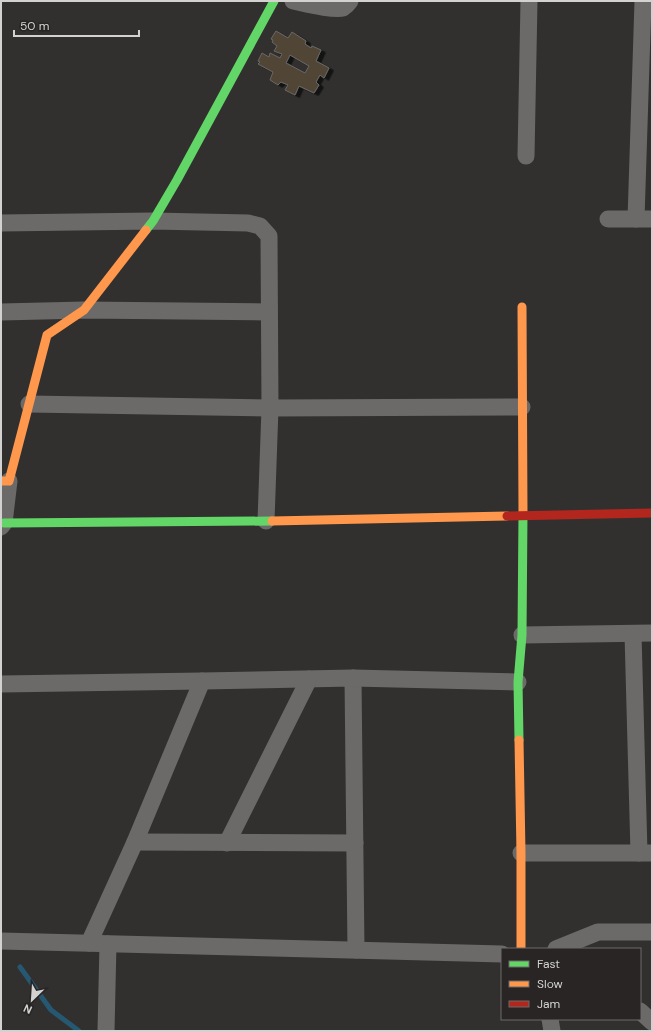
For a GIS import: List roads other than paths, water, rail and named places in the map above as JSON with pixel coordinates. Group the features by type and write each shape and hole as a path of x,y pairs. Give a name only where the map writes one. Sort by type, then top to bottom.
{"street":[{"path":"274,1 181,173 153,221 84,310 47,335 29,404 5,481 2,525 652,513"},
{"path":"294,1 342,8 350,1"},
{"path":"526,156 529,1"},
{"path":"608,219 644,219 643,1"},
{"path":"1,223 153,221 248,223 260,226 269,236 270,408 266,521"},
{"path":"521,948 518,682 522,635 522,307"},
{"path":"1,312 84,310 269,312"},
{"path":"29,404 270,408 522,407"},
{"path":"522,635 652,633"},
{"path":"521,853 645,853 633,634"},
{"path":"1,684 352,678 518,682"},
{"path":"352,678 356,950"},
{"path":"227,843 309,679"},
{"path":"89,943 135,842 202,681"},
{"path":"135,842 355,843"},
{"path":"558,948 598,932 652,932"},
{"path":"1,941 501,954"},
{"path":"106,1031 108,944"},
{"path":"641,1013 652,1022"},
{"path":"550,1020 552,1031"}],"waterway":[{"path":"20,967 51,1010 79,1031"}]}
